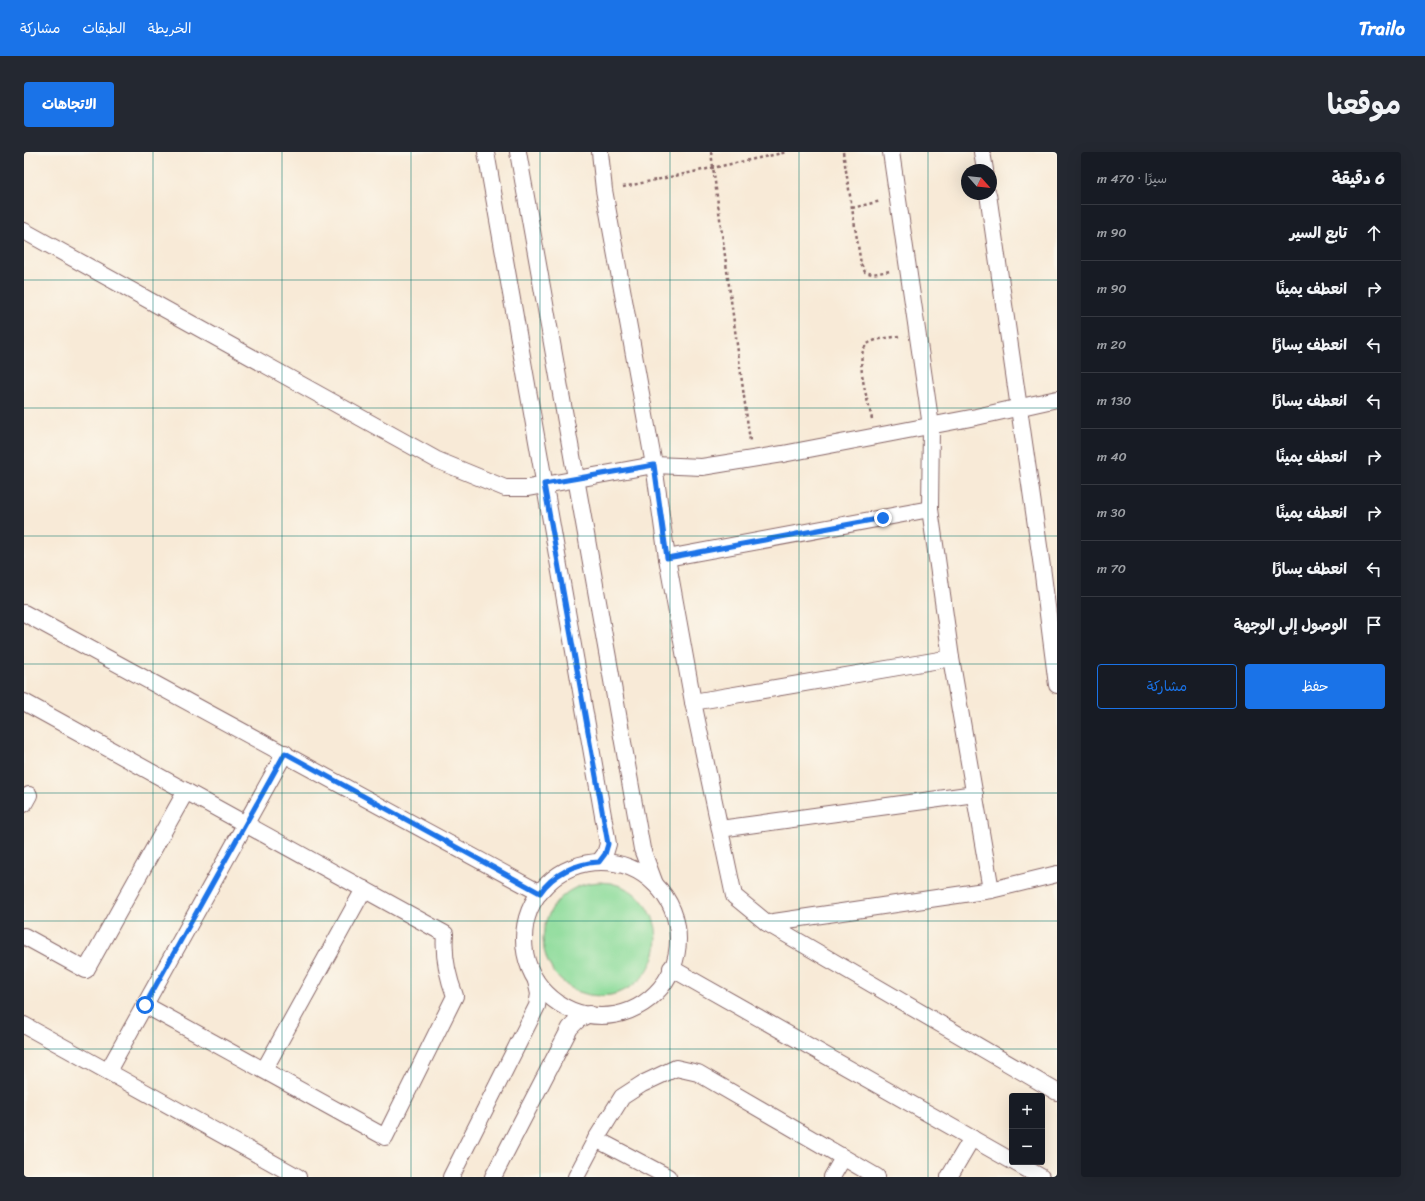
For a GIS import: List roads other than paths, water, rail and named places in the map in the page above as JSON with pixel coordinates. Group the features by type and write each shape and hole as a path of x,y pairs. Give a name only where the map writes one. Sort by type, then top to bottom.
{"street":[{"path":"486,152 608,844 605,854 599,862"},
{"path":"518,152 642,849 655,884 670,904 677,927 677,952 669,975 653,996 630,1010 604,1016 578,1013 554,1001 536,981"},
{"path":"600,152 604,190 654,465 667,558 693,702 734,896 767,923 1057,1092"},
{"path":"891,152 931,426 930,510 951,658 991,890"},
{"path":"982,152 984,164"},
{"path":"989,200 1057,685"},
{"path":"24,231 437,460 505,488 528,488 576,478 654,465 702,467 752,459 931,426 1057,399"},
{"path":"667,558 930,510"},
{"path":"24,613 285,753 540,893"},
{"path":"693,702 951,658"},
{"path":"24,702 445,934 443,953 454,996 385,1137 145,1005"},
{"path":"108,1071 285,753"},
{"path":"24,936 86,970 186,791"},
{"path":"720,829 975,794"},
{"path":"451,1177 537,1006 539,994 536,981 526,957 524,930 532,905 545,885 565,870 588,863 599,862 613,862 636,870 655,884"},
{"path":"767,923 991,890 1057,874"},
{"path":"264,1070 364,889"},
{"path":"671,968 1009,1159"},
{"path":"493,1177 570,1028 578,1020 590,1014"},
{"path":"24,1025 298,1177"},
{"path":"576,1177 596,1139 622,1097 642,1084 676,1068 698,1073 877,1177"},
{"path":"950,1177 972,1138"},
{"path":"596,1139 668,1177"},
{"path":"832,1177 842,1158"},
{"path":"1020,1165 1041,1177"}]}
